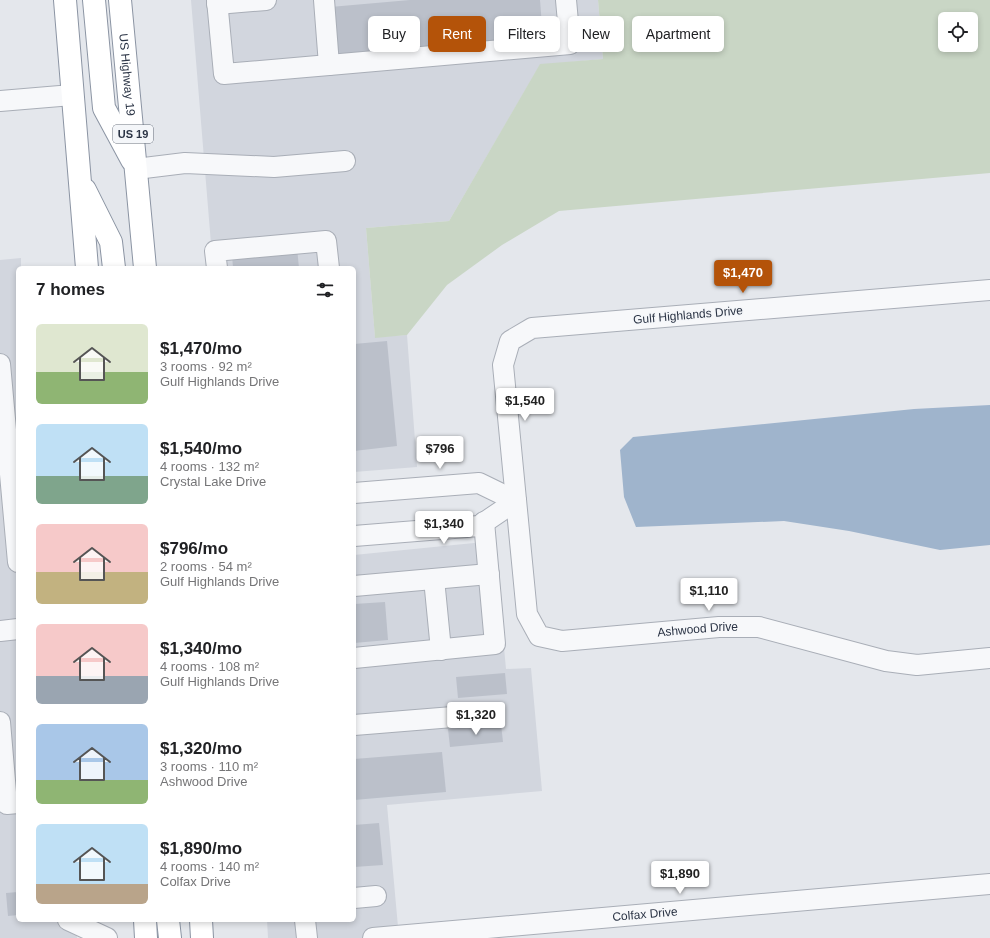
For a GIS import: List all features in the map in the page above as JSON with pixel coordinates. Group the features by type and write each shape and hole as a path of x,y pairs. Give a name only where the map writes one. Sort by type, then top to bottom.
{"highway":[{"path":"65,0 87,266"},
{"path":"94,0 104,108 136,169"},
{"name":"US Highway 19","path":"120,0 145,266"},
{"path":"80,178 111,242 114,266"},
{"path":"145,922 146,938"},
{"path":"168,922 170,938"},
{"path":"201,922 202,938"}],"street":[{"path":"266,0 217,2 224,74 570,44 566,0"},
{"path":"324,0 329,65"},
{"path":"0,101 72,95"},
{"path":"136,169 186,163 274,167 345,161"},
{"path":"217,266 215,251 326,241 329,266"},
{"name":"Gulf Highlands Drive","path":"510,341 532,328 990,290"},
{"name":"Ashwood Drive","path":"510,341 503,365 527,614 539,636 562,641 719,628 759,628 886,661 917,664 990,658"},
{"path":"0,364 8,427 16,535"},
{"path":"356,493 480,482 516,501 479,526 356,536"},
{"path":"356,658 495,644 484,522"},
{"path":"356,586 489,574"},
{"path":"434,579 441,650"},
{"path":"0,631 16,629"},
{"path":"356,725 490,714"},
{"path":"0,722 8,806"},
{"name":"Colfax Drive","path":"373,938 990,884"},
{"path":"356,898 376,896"},
{"path":"72,922 107,938"},
{"path":"305,922 307,938"}],"shaded area":[{"path":"191,0 598,0 599,16 568,16 568,52 602,52 603,59 540,65 449,221 366,228 375,337 407,335 417,467 356,472 356,266 213,266"},
{"path":"21,258 21,266 16,266 16,922 75,922 77,938 0,938 0,260"},
{"path":"494,541 506,669 531,668 542,791 387,805 399,938 268,938 267,922 356,922 356,555"}],"green space":[{"path":"598,0 990,0 990,173 559,211 502,245 447,285 407,335 375,338 366,228 449,221 540,64 603,59 602,52 624,52 624,16 599,16"}],"water":[{"path":"990,405 990,545 940,550 849,531 784,521 636,527 624,497 620,450 633,437 914,409"}],"building":[{"path":"410,0 540,0 541,16 494,16 494,43 486,44 486,16 428,16 428,49 420,50 420,16 368,16 368,52 392,52 334,57 330,7"},
{"path":"297,248 299,266 233,266 232,254"},
{"path":"387,341 397,446 356,451 356,344"},
{"path":"385,602 388,640 356,643 356,604"},
{"path":"505,673 507,694 458,698 456,677"},
{"path":"501,724 503,742 450,747 448,729"},
{"path":"442,752 446,792 356,800 356,759"},
{"path":"379,823 383,865 356,867 356,825"},
{"path":"16,892 16,915 8,916 6,893"}]}
